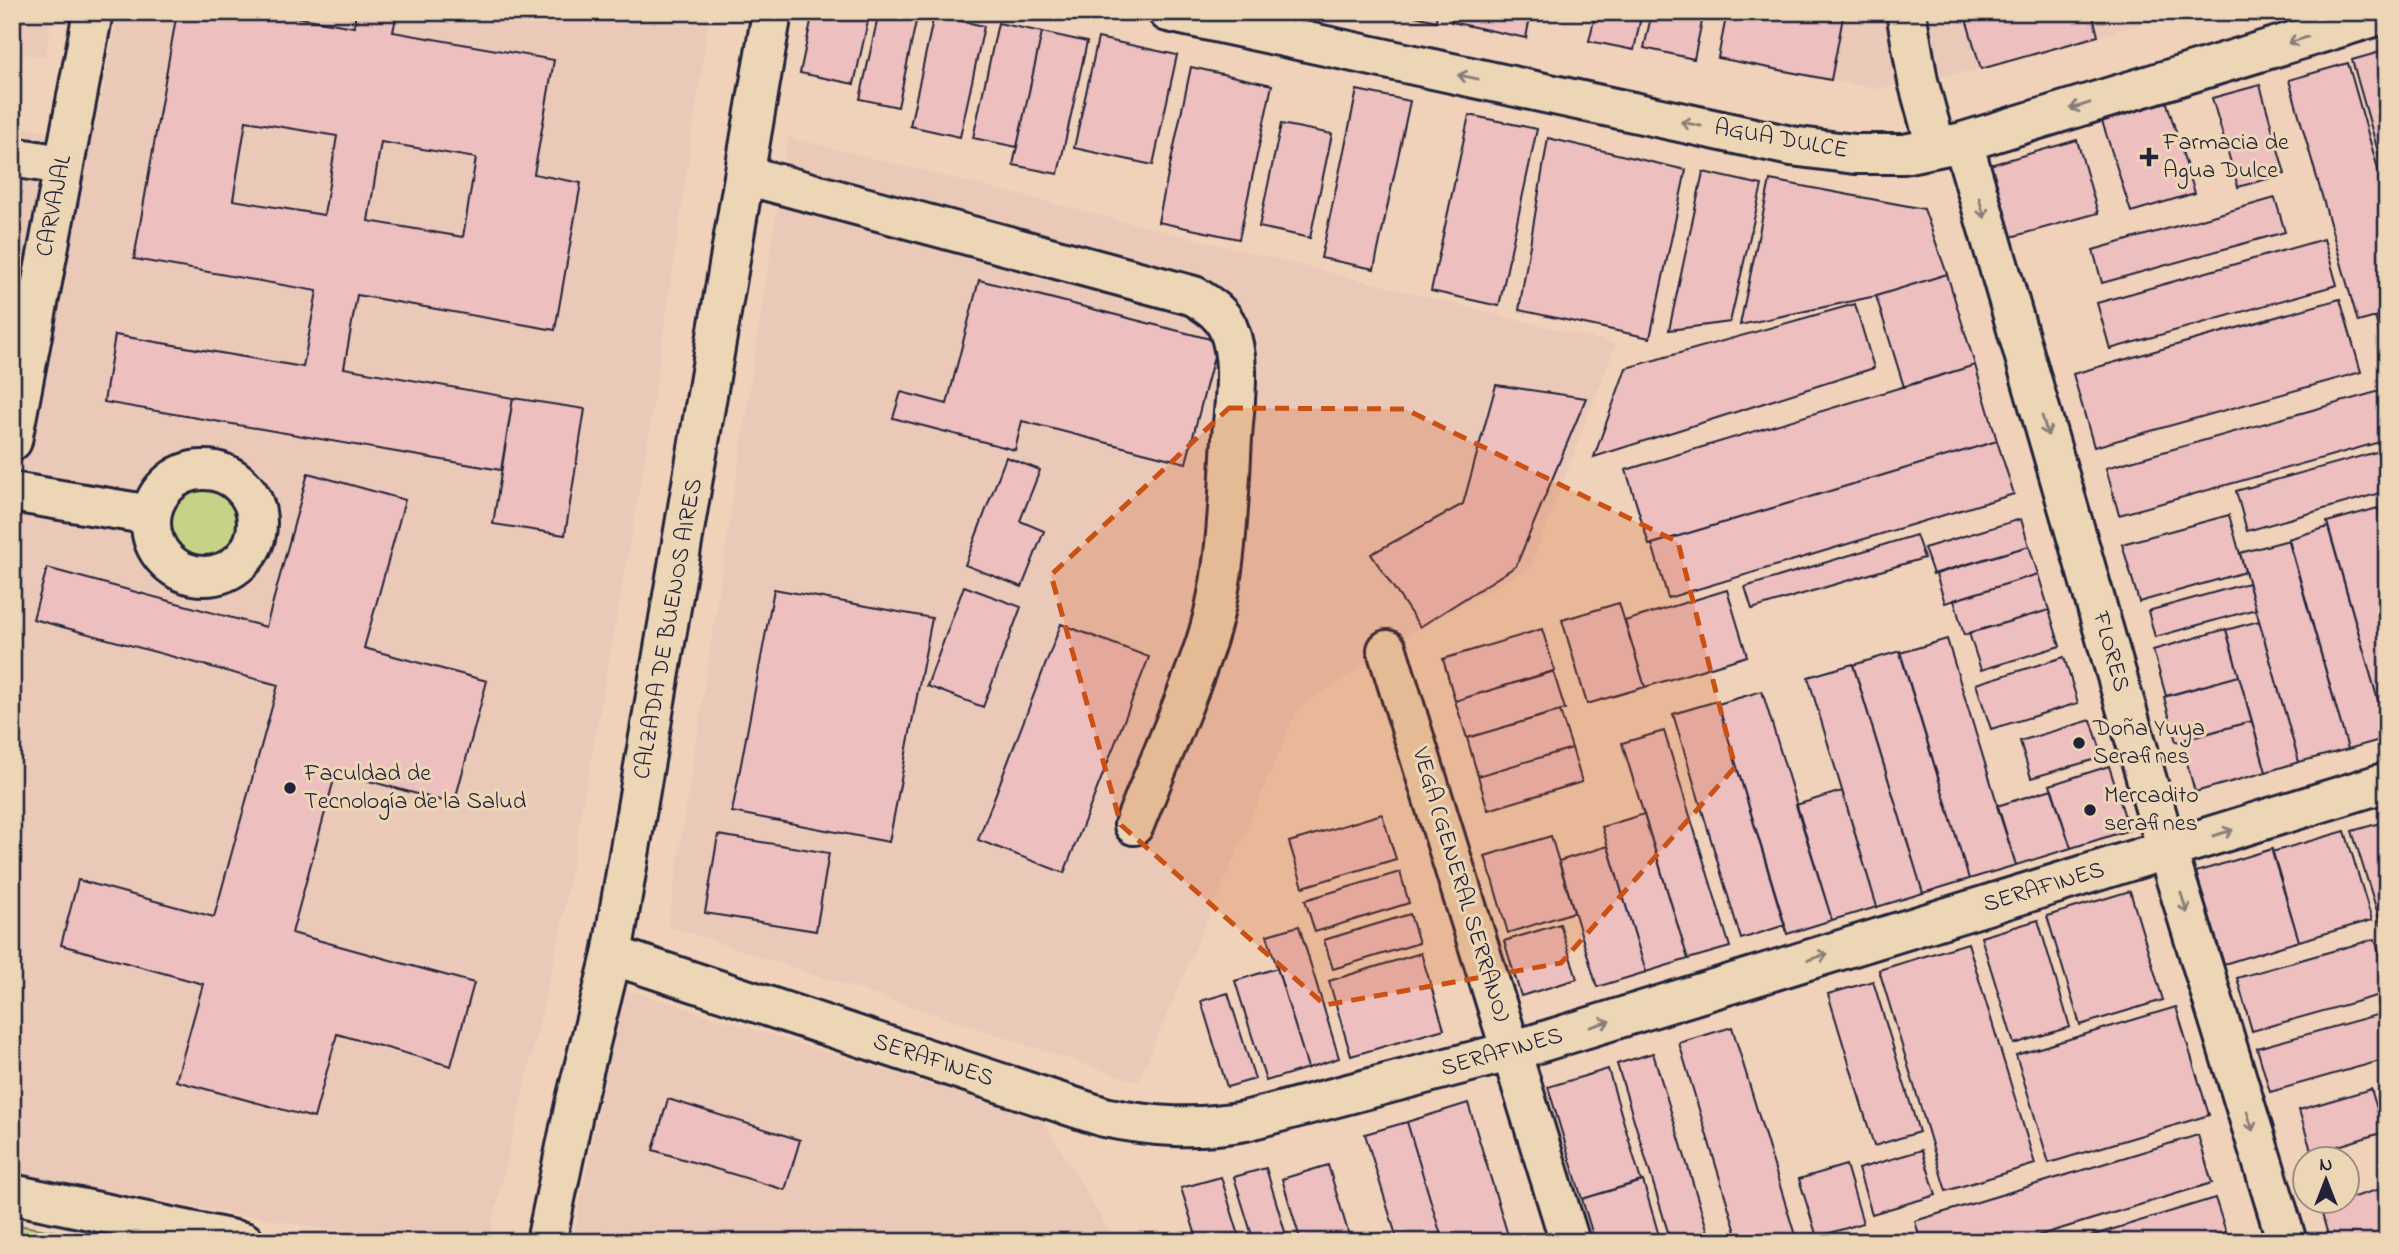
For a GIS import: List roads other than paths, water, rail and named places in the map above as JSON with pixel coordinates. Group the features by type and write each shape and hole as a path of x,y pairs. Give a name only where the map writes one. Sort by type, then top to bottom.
{"street":[{"name":"CARVAJAL","path":"12,441 25,291 62,165 93,12"},
{"name":"CALZADA DE BUENOS AIRES","path":"546,1242 575,1104 612,955 772,12"},
{"name":"AGUA DULCE","path":"1168,12 1791,146 1855,154 1904,154 1950,145 2387,13"},
{"name":"FLORES","path":"1906,12 1918,81 1950,145 2287,1242"},
{"path":"12,157 62,165"},
{"path":"745,175 1194,296 1216,310 1227,326 1235,351 1235,383 1227,514 1218,598 1204,647 1133,825"},
{"path":"12,492 151,514"},
{"name":"VEGA (GENERAL SERRANO)","path":"1387,650 1570,1242"},
{"name":"SERAFINES","path":"612,955 1104,1117 1138,1124 1209,1127 1245,1121 1512,1051 2387,782"},
{"path":"12,1194 244,1242"}],"place":[{"name":"Farmacia de Agua Dulce","path":"2149,157"},
{"name":"Doña Yuya Serafines","path":"2079,743"},
{"name":"Faculdad de Tecnología de la Salud","path":"290,788"},
{"name":"Mercadito serafines","path":"2090,810"}]}
